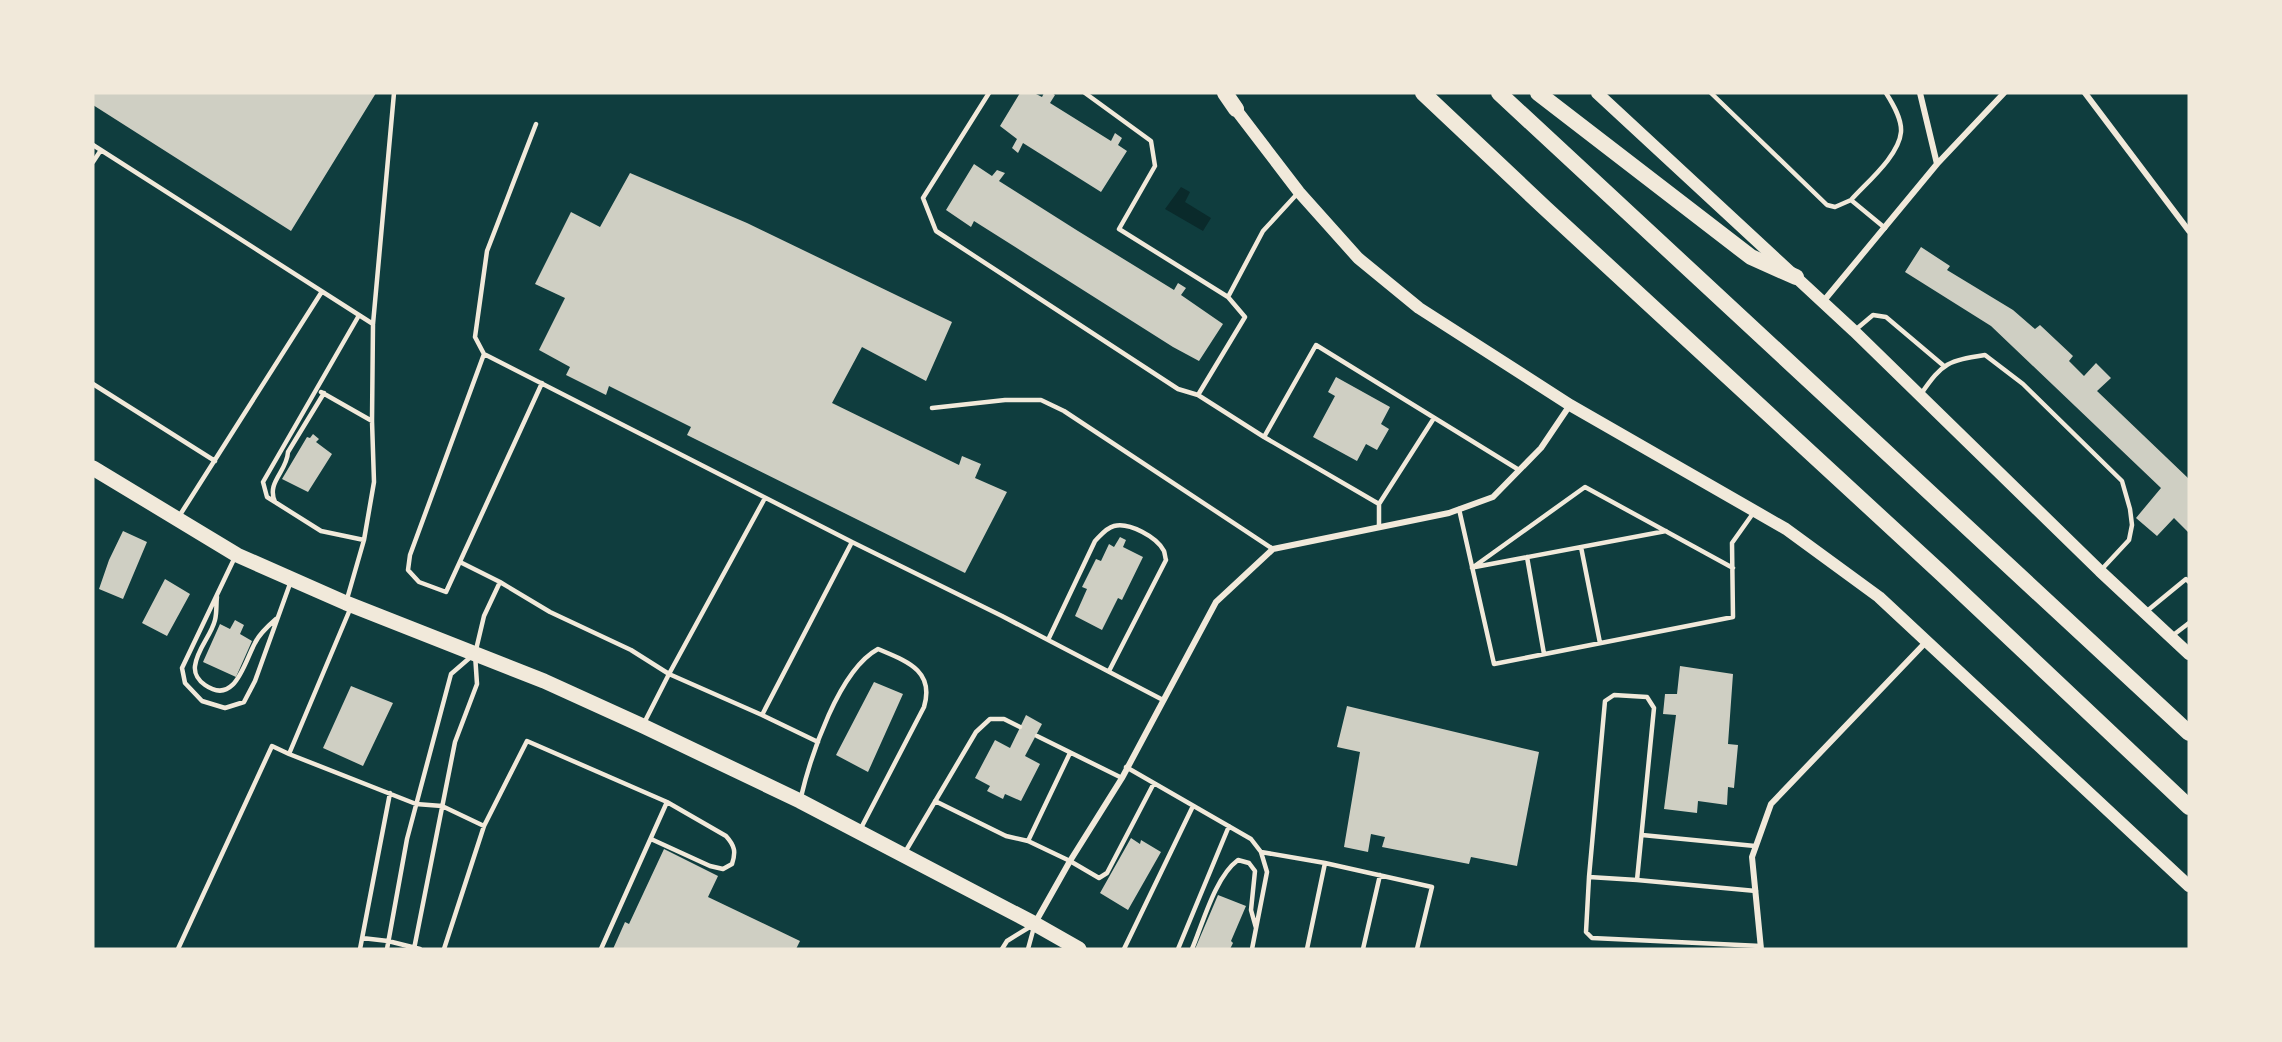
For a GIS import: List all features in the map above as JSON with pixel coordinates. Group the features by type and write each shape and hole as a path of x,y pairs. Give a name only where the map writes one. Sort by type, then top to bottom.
{"highway":[{"path":"1224,93 1236,109"},
{"path":"1424,93 1545,208 1942,574 2189,807"},
{"path":"1499,93 2189,733"},
{"path":"1538,93 1751,257 1796,277"}],"main road":[{"path":"1597,93 1854,331 2100,571 2189,654"},
{"path":"1236,109 1299,192 1358,258 1419,308 1570,405 1786,529 1879,597 2189,886"},
{"path":"93,468 237,555 643,726 800,801 1079,949"}],"street":[{"path":"1920,93 1937,164"},
{"path":"1822,303 1937,164 2004,93"},
{"path":"2085,93 2189,231"},
{"path":"1035,924 1070,861 1122,778 1216,602 1273,549 1459,509 1493,497 1541,448 1570,405"},
{"path":"1761,948 1752,857 1771,804 1927,641"}],"lane":[{"path":"289,754 349,604 364,540 374,482 373,324 394,93"},
{"path":"989,93 922,198 936,231 1178,389 1198,395 1264,437 1379,504"},
{"path":"1085,93 1151,141 1155,166 1119,229 1228,297 1245,316 1198,395"},
{"path":"1711,93 1827,205 1835,207 1851,200 1896,151 1901,132 1896,109 1886,93"},
{"path":"536,124 487,251 475,337 484,354 1163,700"},
{"path":"93,145 358,317 373,324"},
{"path":"93,162 101,150"},
{"path":"1228,297 1263,231 1299,192"},
{"path":"1851,200 1885,228"},
{"path":"177,520 321,292"},
{"path":"1854,331 1873,315 1886,317 1944,366"},
{"path":"358,317 263,482 267,497 321,531 364,540"},
{"path":"1264,437 1316,345 1519,470"},
{"path":"484,354 410,555 408,570 419,582 446,592 542,383"},
{"path":"1920,396 1937,371 1953,360 1985,354 2023,384 2122,481 2132,525 2129,540 2100,571"},
{"path":"93,384 214,461"},
{"path":"316,389 372,421"},
{"path":"276,503 271,493 272,488 288,460 288,452 324,393"},
{"path":"932,408 1005,400 1041,399 1064,411 1273,549"},
{"path":"1379,526 1379,504 1434,418"},
{"path":"1472,568 1585,487 1733,568"},
{"path":"643,726 765,498"},
{"path":"1459,509 1494,664 1733,618 1732,543 1755,511"},
{"path":"1048,640 1095,541 1107,529 1114,526 1123,525 1134,528 1155,541 1164,550 1166,560 1108,671"},
{"path":"1472,568 1666,531"},
{"path":"762,716 852,542"},
{"path":"1581,548 1600,643"},
{"path":"237,555 182,668 185,683 202,701 225,708 244,702 255,681 292,579"},
{"path":"1527,557 1544,654"},
{"path":"460,562 500,582 550,612 632,650 669,674 818,742"},
{"path":"2145,613 2186,579 2189,582"},
{"path":"362,938 416,948 455,742 477,684 475,654 484,616 500,582"},
{"path":"217,594 215,620 196,662 195,671 200,682 210,689 220,691 231,687 238,680 256,641 276,619"},
{"path":"2171,637 2189,623"},
{"path":"800,801 808,767 825,724 858,665 869,654 878,650 906,662 921,672 926,684 927,695 924,707 858,832"},
{"path":"387,949 407,839 451,674 475,654"},
{"path":"1637,880 1654,708 1647,697 1614,694 1605,701 1586,932 1592,938 1761,948"},
{"path":"903,856 976,732 990,719 1004,719 1020,727"},
{"path":"1037,736 1122,778"},
{"path":"444,949 484,826 527,741 668,802 726,836 733,844 735,855 732,864 723,869 710,866 651,839"},
{"path":"178,949 272,746 416,804 442,806 484,826"},
{"path":"1028,841 1070,753"},
{"path":"1126,767 1251,839 1261,852 1267,872 1252,949"},
{"path":"935,801 1006,836 1028,841 1099,878 1107,873 1154,783"},
{"path":"360,949 390,793"},
{"path":"601,949 668,802"},
{"path":"1124,949 1193,806"},
{"path":"1178,949 1229,826"},
{"path":"1642,835 1755,846"},
{"path":"1261,852 1324,863 1432,887 1417,949"},
{"path":"1192,949 1220,881 1230,865 1238,860 1249,863 1255,871 1251,910 1256,931"},
{"path":"1307,949 1324,863"},
{"path":"1363,949 1380,875"},
{"path":"1589,877 1756,891"},
{"path":"1002,949 1008,941 1035,924"},
{"path":"1028,949 1035,924"}],"water":[{"path":"1181,187 1190,192 1185,202 1211,218 1203,231 1165,209"}],"building":[{"path":"93,93 376,93 291,231 93,105"},
{"path":"1020,93 1034,93 1042,97 1044,93 1052,93 1055,95 1050,103 1111,141 1115,133 1122,138 1118,145 1127,151 1101,192 1023,143 1018,153 1012,148 1017,139 1000,126"},
{"path":"974,164 992,176 997,170 1005,173 999,181 1174,290 1178,283 1186,288 1181,295 1223,324 1199,361 1173,347 974,221 971,227 946,210"},
{"path":"630,173 747,223 952,322 926,381 862,347 832,403 959,465 962,456 981,464 975,478 1007,492 965,573 687,435 691,427 609,386 606,395 566,375 570,367 539,350 565,298 535,284 571,212 600,227"},
{"path":"1921,247 1950,266 1947,270 2013,310 2035,329 2040,325 2073,356 2069,361 2084,376 2096,363 2111,378 2097,391 2189,479 2189,533 2174,518 2157,536 2136,518 2161,488 1991,326 1905,272"},
{"path":"1336,377 1390,407 1381,424 1389,429 1377,450 1366,444 1357,461 1313,437 1335,396 1328,392"},
{"path":"313,434 319,439 316,442 332,454 308,492 282,479 307,437 310,438"},
{"path":"123,531 147,542 123,599 99,589 109,560"},
{"path":"1120,537 1126,540 1123,547 1143,557 1122,600 1118,598 1102,630 1075,616 1087,589 1082,587 1096,559 1101,561 1109,544 1114,547"},
{"path":"165,579 190,594 167,636 142,623"},
{"path":"235,620 244,625 240,634 252,641 236,677 203,662 220,624 230,629"},
{"path":"1680,666 1733,674 1728,744 1738,745 1734,788 1728,787 1727,805 1698,801 1697,813 1664,809 1676,715 1663,714 1665,694 1677,694"},
{"path":"874,682 903,694 868,772 836,755"},
{"path":"351,686 393,703 363,766 323,748"},
{"path":"1347,706 1539,752 1517,866 1471,857 1469,864 1382,847 1385,837 1371,834 1368,852 1344,847 1360,752 1337,747"},
{"path":"1026,715 1042,724 1025,756 1040,764 1021,801 1005,794 1003,799 987,791 990,786 975,778 995,740 1010,748"},
{"path":"1131,838 1140,844 1141,840 1161,852 1128,910 1100,893"},
{"path":"664,849 718,876 708,897 800,941 796,949 613,949 625,922 629,924"},
{"path":"1218,895 1246,906 1231,941 1233,943 1230,949 1195,949"}]}
